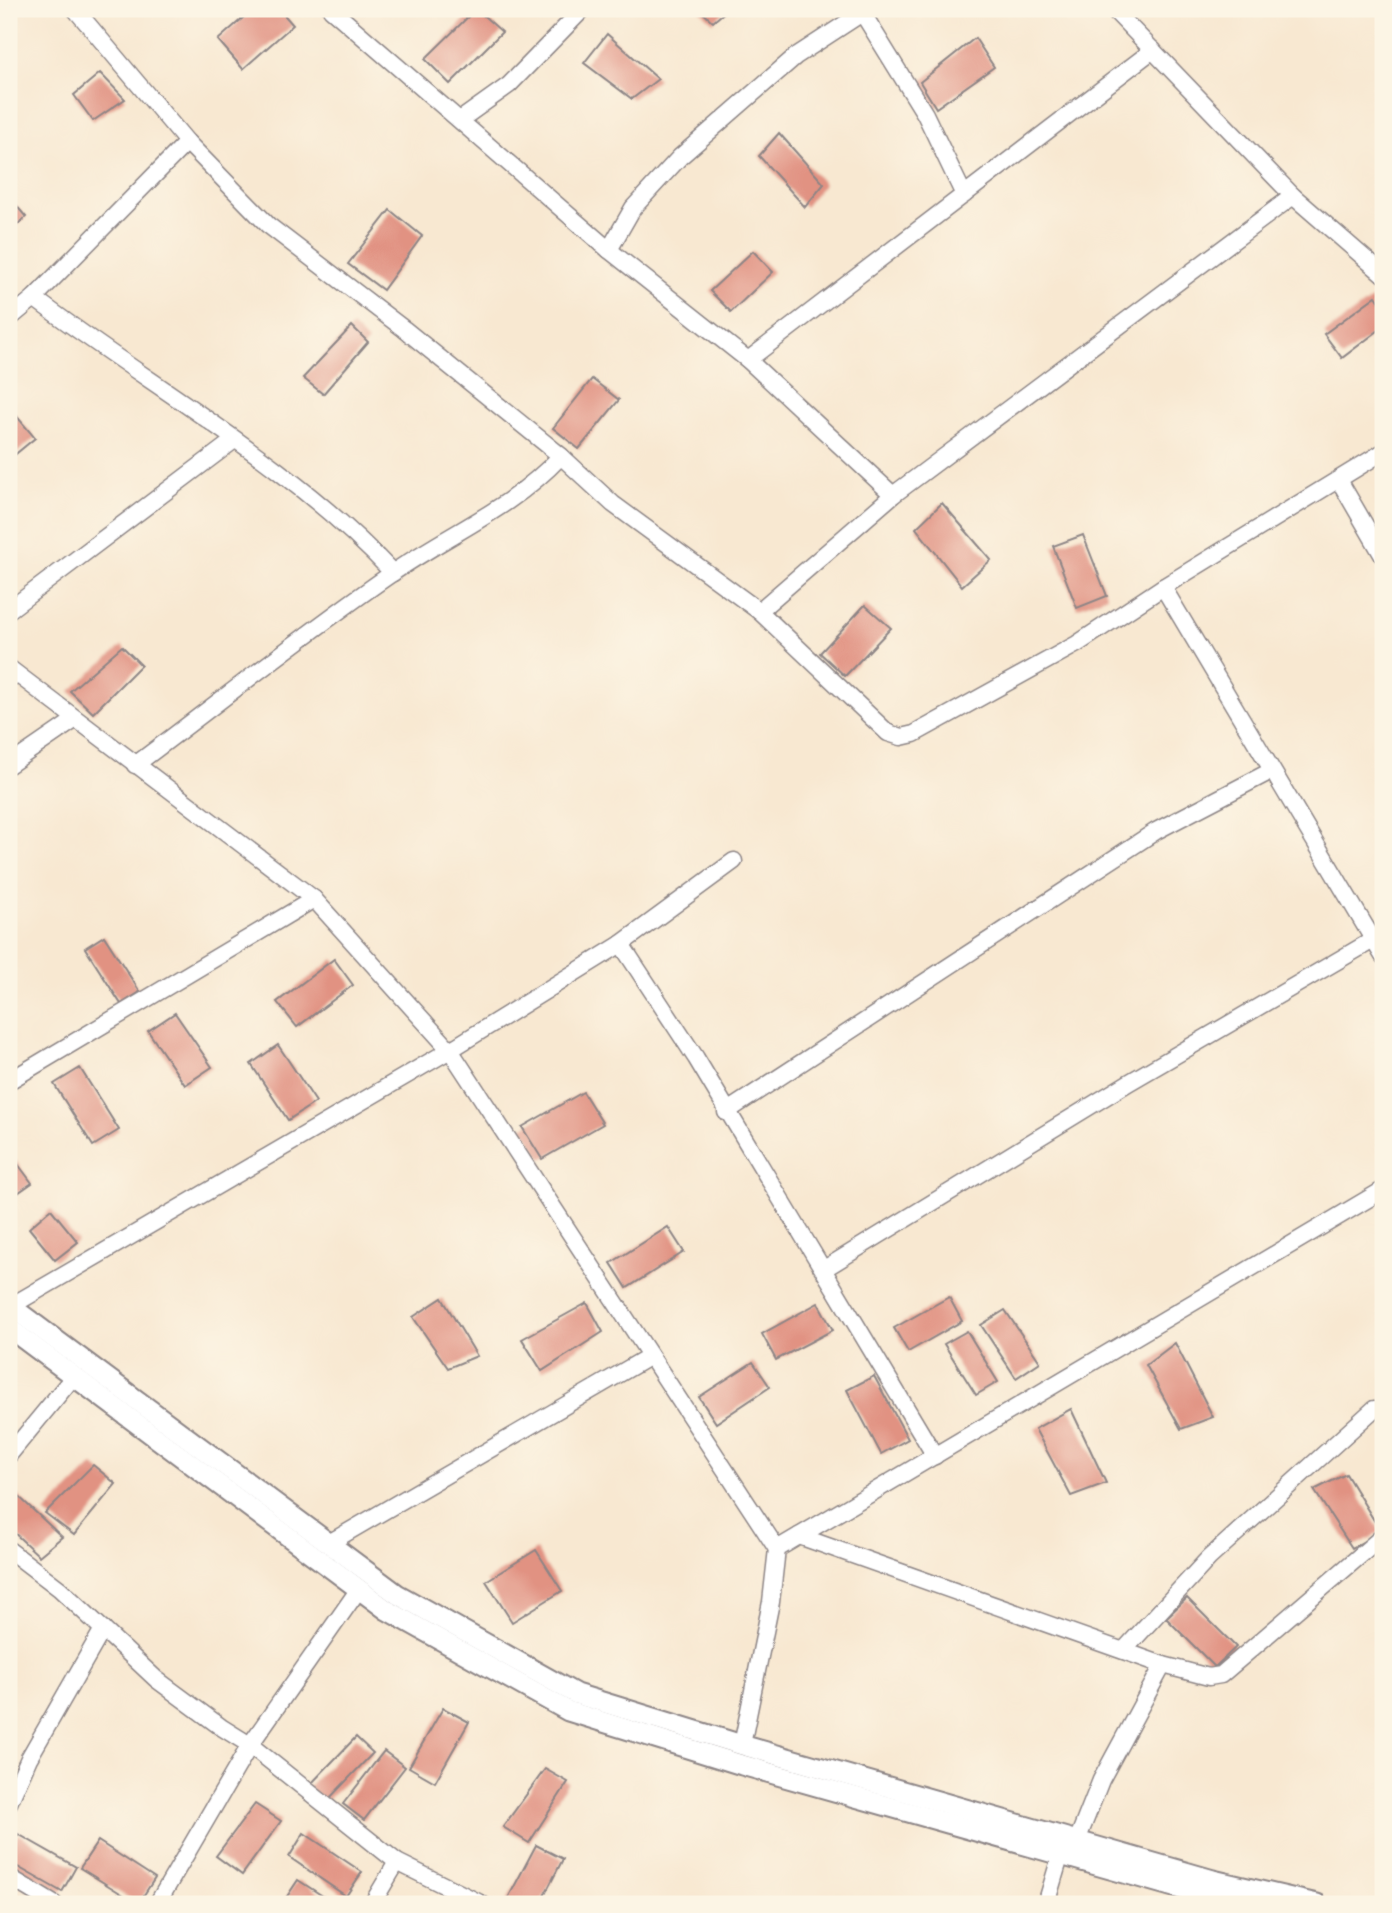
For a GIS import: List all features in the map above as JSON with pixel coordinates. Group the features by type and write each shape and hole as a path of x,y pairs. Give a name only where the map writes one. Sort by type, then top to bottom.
{"street":[{"path":"75,9 187,142 268,225 404,329 561,456 613,503 759,611 888,733 901,737 914,734 1077,644 1163,587 1383,452"},
{"path":"331,9 609,250 748,360 893,495"},
{"path":"460,120 509,85 583,9"},
{"path":"1113,9 1293,197 1383,274"},
{"path":"609,250 633,208 680,157 796,56 861,11 925,114 964,195"},
{"path":"748,360 1153,50"},
{"path":"9,319 34,298 187,142"},
{"path":"759,611 893,495 1293,197"},
{"path":"34,298 358,535 393,573"},
{"path":"9,610 233,441"},
{"path":"135,765 393,573 494,513 538,480 561,456"},
{"path":"1339,480 1383,556"},
{"path":"1163,587 1383,956"},
{"path":"9,668 314,899 450,1050 777,1549 771,1602 742,1745"},
{"path":"9,765 76,719"},
{"path":"726,1112 1156,831 1271,771"},
{"path":"734,861 621,944 450,1050 10,1306 397,1594 576,1694 742,1745 1213,1880 1317,1904"},
{"path":"9,1081 314,899"},
{"path":"824,1269 1128,1083 1373,940"},
{"path":"621,944 696,1058 935,1456"},
{"path":"777,1549 1383,1190"},
{"path":"9,1328 387,1610 568,1711 1060,1857 1234,1904"},
{"path":"329,1543 650,1356"},
{"path":"9,1455 74,1376"},
{"path":"1124,1650 1209,1558 1374,1409"},
{"path":"799,1536 1163,1665 1209,1677 1221,1675 1383,1536"},
{"path":"9,1550 60,1588 156,1679 220,1727 250,1745 397,1862 482,1904"},
{"path":"157,1904 250,1745 359,1589"},
{"path":"9,1803 29,1758 103,1629"},
{"path":"1076,1841 1101,1780 1163,1665"},
{"path":"1046,1904 1060,1857"},
{"path":"372,1904 397,1862"},
{"path":"9,1877 54,1904"}],"building":[{"path":"253,9 279,9 293,25 243,69 218,40"},
{"path":"476,9 502,32 450,84 425,59"},
{"path":"699,9 728,9 713,22"},
{"path":"607,34 658,79 632,99 584,63"},
{"path":"975,38 994,67 936,108 920,82"},
{"path":"100,73 125,99 93,121 74,95"},
{"path":"779,133 824,184 805,207 759,156"},
{"path":"9,197 26,217 9,232"},
{"path":"390,210 422,236 383,290 348,264"},
{"path":"753,251 773,272 731,312 710,291"},
{"path":"1376,296 1383,306 1383,327 1342,358 1324,334"},
{"path":"352,326 368,342 323,394 303,378"},
{"path":"592,379 619,400 579,449 553,428"},
{"path":"9,407 35,438 12,457 9,453"},
{"path":"942,503 991,560 962,586 916,528"},
{"path":"1083,535 1107,596 1077,608 1053,546"},
{"path":"865,605 891,628 845,676 820,653"},
{"path":"122,646 141,665 93,713 70,691"},
{"path":"104,936 140,992 121,1004 85,948"},
{"path":"334,959 353,985 297,1027 277,1002"},
{"path":"175,1013 212,1067 185,1085 148,1031"},
{"path":"278,1045 316,1102 288,1120 251,1064"},
{"path":"80,1068 119,1130 93,1146 54,1084"},
{"path":"583,1092 603,1124 542,1159 522,1127"},
{"path":"9,1152 32,1183 9,1199"},
{"path":"51,1209 78,1242 55,1260 29,1228"},
{"path":"668,1227 684,1252 627,1288 611,1263"},
{"path":"949,1297 962,1321 908,1352 894,1328"},
{"path":"442,1298 477,1356 448,1368 413,1317"},
{"path":"587,1303 603,1332 542,1371 522,1339"},
{"path":"818,1303 833,1330 776,1360 762,1334"},
{"path":"1005,1310 1040,1362 1016,1378 981,1325"},
{"path":"967,1331 998,1382 976,1395 944,1344"},
{"path":"1175,1343 1213,1417 1181,1429 1146,1365"},
{"path":"753,1362 770,1387 716,1423 699,1397"},
{"path":"874,1376 908,1439 881,1454 847,1390"},
{"path":"1071,1409 1106,1483 1071,1496 1035,1429"},
{"path":"93,1465 116,1484 74,1535 45,1513"},
{"path":"1346,1474 1381,1532 1352,1548 1314,1490"},
{"path":"14,1492 62,1537 39,1556 9,1528 9,1498"},
{"path":"536,1550 562,1591 512,1622 486,1581"},
{"path":"1187,1598 1236,1647 1215,1667 1166,1618"},
{"path":"443,1708 469,1722 435,1782 409,1767"},
{"path":"356,1737 373,1753 325,1803 308,1787"},
{"path":"384,1751 405,1767 364,1820 343,1804"},
{"path":"545,1769 568,1782 529,1843 503,1827"},
{"path":"255,1804 281,1821 242,1875 216,1856"},
{"path":"304,1833 362,1872 346,1896 289,1857"},
{"path":"18,1834 76,1867 62,1892 9,1862 9,1851"},
{"path":"98,1841 155,1878 138,1904 80,1868"},
{"path":"536,1845 563,1859 540,1904 505,1904"},
{"path":"298,1880 335,1904 282,1904"}]}
